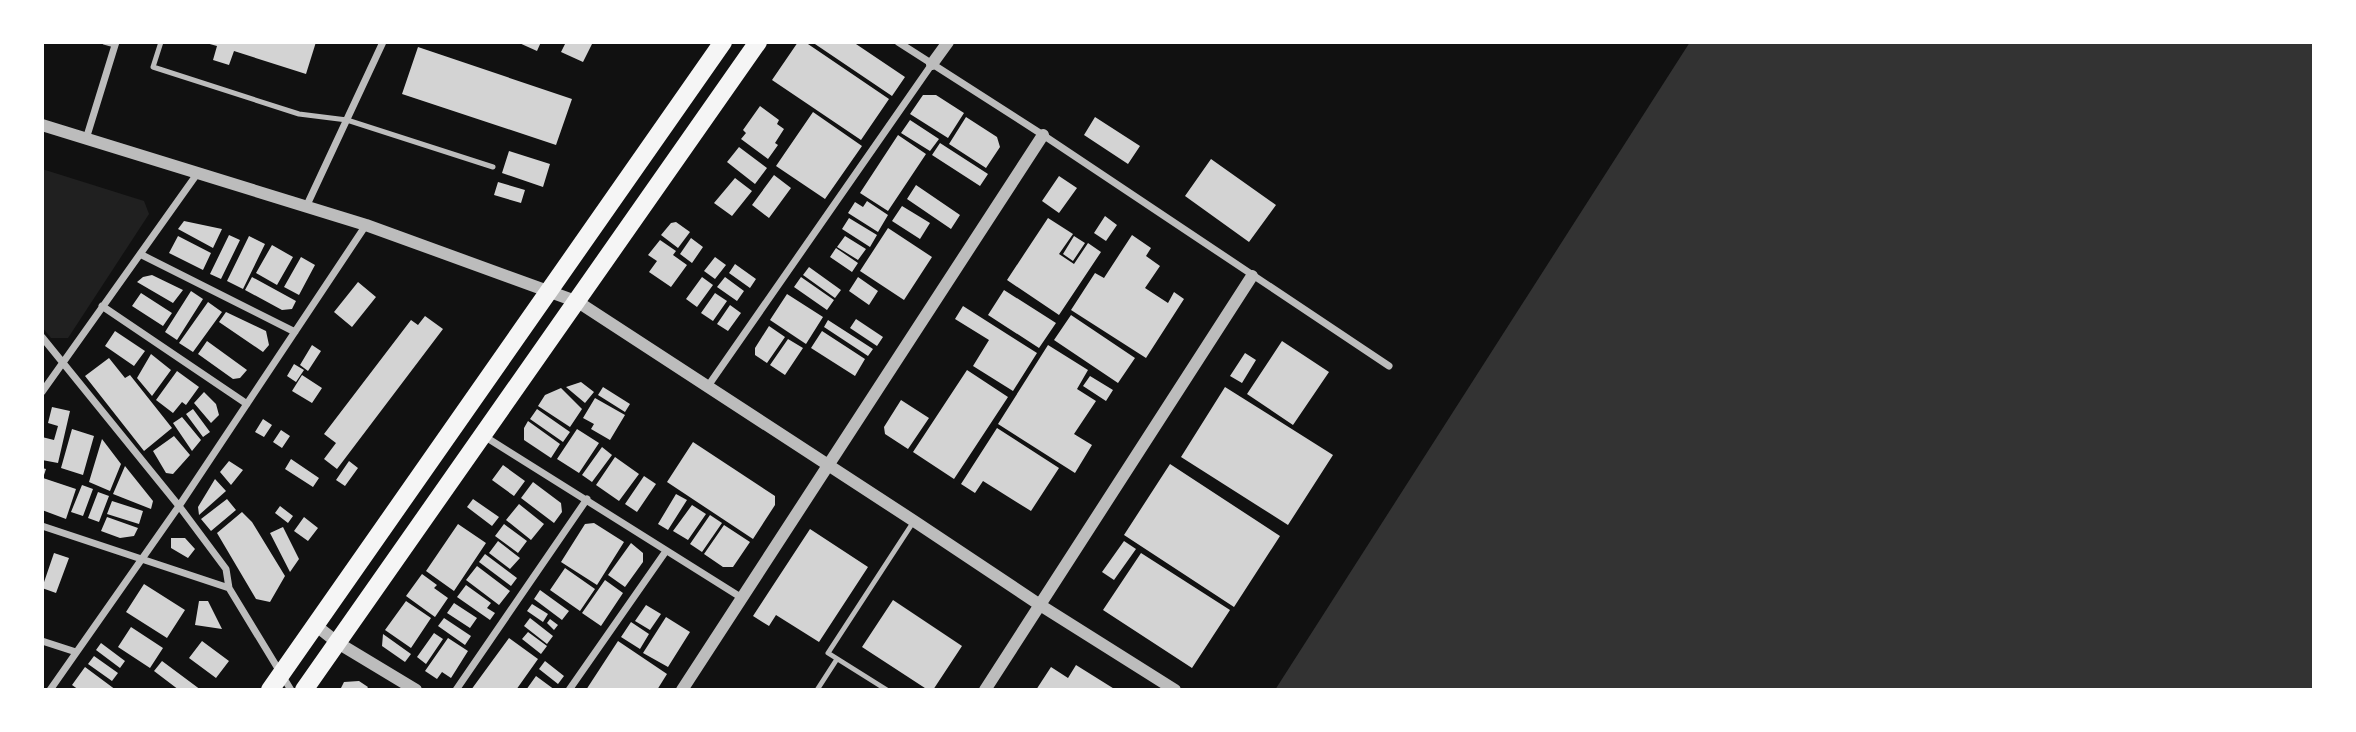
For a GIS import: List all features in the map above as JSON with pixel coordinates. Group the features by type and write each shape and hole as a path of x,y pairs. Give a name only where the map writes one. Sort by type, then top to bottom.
{"main road":[{"path":"270,690 723,42"},
{"path":"304,690 578,303 758,42"}],"street":[{"path":"306,207 383,42"},
{"path":"898,42 1389,366"},
{"path":"708,386 948,42"},
{"path":"86,139 116,44"},
{"path":"42,125 366,225 578,303 914,520 1040,606 1175,690"},
{"path":"682,690 1042,135"},
{"path":"42,392 197,174"},
{"path":"50,690 179,506 366,225"},
{"path":"139,254 295,332"},
{"path":"985,690 1252,276"},
{"path":"102,306 247,404"},
{"path":"42,337 179,506 226,569 229,588 290,690"},
{"path":"484,436 742,598"},
{"path":"456,690 587,499"},
{"path":"42,526 229,588"},
{"path":"569,690 666,551"},
{"path":"314,624 338,643 416,690"},
{"path":"42,640 76,652"}],"lane":[{"path":"104,42 116,44"},
{"path":"161,42 153,67 299,114 346,120 493,167"},
{"path":"887,690 828,653 914,520"},
{"path":"817,690 837,659"}],"shaded area":[{"path":"1690,42 2314,42 2314,690 1275,690"},
{"path":"42,169 144,201 149,214 68,338 51,338 42,327"}],"building":[{"path":"316,42 306,74 234,51 229,65 213,60 217,46 206,43"},
{"path":"517,42 541,42 537,51"},
{"path":"566,42 593,42 583,62 561,52"},
{"path":"798,42 805,42 889,99 861,140 772,80"},
{"path":"812,42 853,42 905,77 892,96"},
{"path":"418,47 572,99 556,145 402,94"},
{"path":"923,95 936,95 964,113 948,138 910,114"},
{"path":"760,106 779,120 777,124 784,129 775,143 778,145 768,159 741,139 746,133 743,130"},
{"path":"813,112 862,146 825,199 776,166"},
{"path":"966,117 997,137 1000,147 986,168 949,144"},
{"path":"1095,117 1140,146 1128,164 1084,135"},
{"path":"910,120 939,139 930,151 901,133"},
{"path":"898,135 926,154 888,211 860,193"},
{"path":"940,143 988,174 980,186 932,155"},
{"path":"739,147 767,168 755,184 727,162"},
{"path":"509,151 550,164 543,187 502,173"},
{"path":"1211,159 1276,205 1249,242 1185,196"},
{"path":"774,175 791,188 769,218 752,205"},
{"path":"1059,176 1077,188 1059,213 1042,201"},
{"path":"735,178 752,191 732,216 714,203"},
{"path":"498,182 525,190 521,203 494,195"},
{"path":"916,185 960,215 951,229 907,199"},
{"path":"867,201 888,215 878,232 848,213 855,202 863,207"},
{"path":"902,206 930,223 920,239 892,221"},
{"path":"1105,216 1117,225 1106,241 1094,233"},
{"path":"849,218 877,235 870,247 842,229"},
{"path":"1048,218 1073,234 1059,254 1074,264 1088,243 1101,252 1059,315 1007,280"},
{"path":"184,221 222,229 213,248 178,229"},
{"path":"676,222 690,232 678,248 661,235 671,223"},
{"path":"888,228 932,257 904,300 860,271"},
{"path":"229,235 240,240 221,279 210,274"},
{"path":"1132,235 1151,248 1146,256 1160,266 1145,288 1168,303 1174,292 1184,299 1146,358 1071,310 1095,273 1104,278"},
{"path":"178,236 211,253 203,270 169,253"},
{"path":"249,236 265,244 243,289 227,281"},
{"path":"845,236 866,249 858,260 837,247"},
{"path":"1074,236 1085,243 1073,261 1063,254"},
{"path":"691,238 703,247 692,263 680,254"},
{"path":"660,240 676,251 673,255 687,265 671,287 649,272 657,261 648,255"},
{"path":"272,245 293,257 277,285 256,273"},
{"path":"836,248 858,263 852,272 830,257"},
{"path":"301,257 315,265 299,295 284,287"},
{"path":"715,257 726,265 715,279 704,271"},
{"path":"735,264 756,279 750,288 729,273"},
{"path":"809,267 841,290 835,298 803,275"},
{"path":"152,275 183,290 173,303 137,282"},
{"path":"252,277 296,301 292,309 282,310 245,290"},
{"path":"702,277 713,285 697,307 686,299"},
{"path":"725,277 744,291 737,301 717,287"},
{"path":"801,277 834,300 827,310 794,287"},
{"path":"858,277 878,291 869,305 849,291"},
{"path":"358,282 376,297 352,327 334,312"},
{"path":"1004,290 1056,323 1039,348 988,315"},
{"path":"191,291 203,299 177,340 165,332"},
{"path":"141,293 172,313 163,326 132,306"},
{"path":"715,293 727,301 713,321 701,313"},
{"path":"787,294 823,317 806,344 770,320"},
{"path":"208,302 222,312 193,352 179,343"},
{"path":"730,305 741,313 728,331 717,324"},
{"path":"963,306 1037,353 1013,391 973,366 989,340 955,319"},
{"path":"226,312 266,331 269,345 263,352 219,322"},
{"path":"1071,315 1135,358 1118,383 1054,340"},
{"path":"425,316 443,329 337,469 324,459 336,443 324,434 411,320 418,325"},
{"path":"856,319 883,337 877,346 850,328"},
{"path":"828,320 873,349 868,356 824,327"},
{"path":"769,326 785,337 767,363 755,355 755,348"},
{"path":"115,331 145,351 134,366 105,346"},
{"path":"822,331 865,359 855,376 811,348"},
{"path":"788,339 803,348 785,375 770,365"},
{"path":"207,341 247,370 240,378 233,379 198,354"},
{"path":"1282,341 1329,372 1293,425 1247,394"},
{"path":"312,345 321,351 308,371 300,365"},
{"path":"1048,345 1088,370 1077,389 1096,401 1074,434 1092,445 1075,473 998,424"},
{"path":"1245,353 1256,360 1242,383 1230,376"},
{"path":"151,354 171,370 152,396 137,378"},
{"path":"109,358 125,378 130,375 172,428 144,451 85,376"},
{"path":"294,364 304,370 296,382 287,376"},
{"path":"967,370 1008,397 954,479 913,452"},
{"path":"177,371 199,387 186,405 182,402 173,413 156,400"},
{"path":"302,375 322,388 312,403 292,391"},
{"path":"1090,376 1113,390 1106,401 1083,386"},
{"path":"581,382 594,392 585,403 566,387"},
{"path":"603,387 630,404 625,412 598,395"},
{"path":"1225,387 1333,455 1288,525 1181,457"},
{"path":"561,388 582,409 570,427 538,406 545,395"},
{"path":"204,392 216,404 219,415 211,423 194,403"},
{"path":"595,398 625,415 610,440 591,429 594,424 583,418"},
{"path":"901,400 929,418 908,449 885,434 884,427"},
{"path":"52,407 70,411 58,463 42,460 42,437 54,440 58,426 48,423"},
{"path":"193,409 210,432 203,437 186,414"},
{"path":"537,409 570,432 563,442 530,419"},
{"path":"182,417 201,440 192,451 173,423"},
{"path":"263,419 272,425 264,437 255,432"},
{"path":"528,421 560,444 551,458 524,440 524,428"},
{"path":"997,428 1059,468 1031,511 983,481 975,493 961,484"},
{"path":"72,429 94,436 83,475 61,468"},
{"path":"577,429 599,443 579,473 557,459"},
{"path":"281,430 290,436 282,448 273,442"},
{"path":"174,436 190,455 173,474 166,473 153,451"},
{"path":"102,439 121,464 110,491 89,482"},
{"path":"693,442 775,496 775,505 753,539 667,482"},
{"path":"602,447 612,455 592,482 582,475"},
{"path":"615,457 639,474 619,501 596,485"},
{"path":"291,459 319,478 313,487 285,469"},
{"path":"229,461 243,470 231,485 220,472"},
{"path":"349,461 358,468 345,486 336,480"},
{"path":"1170,464 1280,536 1234,607 1124,535"},
{"path":"503,465 525,481 514,496 492,480"},
{"path":"125,466 153,501 151,509 113,494"},
{"path":"42,468 46,469 43,478 76,489 66,519 42,510"},
{"path":"644,476 656,484 637,512 625,504"},
{"path":"215,479 226,491 199,515 198,507"},
{"path":"533,482 561,503 562,512 554,523 521,498"},
{"path":"82,485 93,489 83,516 71,512"},
{"path":"98,492 109,496 99,522 88,518"},
{"path":"676,494 687,500 668,530 658,524"},
{"path":"227,499 236,510 211,531 201,519"},
{"path":"473,499 499,517 492,526 467,507"},
{"path":"112,501 143,511 139,524 107,514"},
{"path":"519,504 544,524 531,540 506,520"},
{"path":"692,505 706,514 688,540 673,531"},
{"path":"280,506 293,516 288,523 275,513"},
{"path":"242,512 252,522 285,576 270,602 256,599 217,533"},
{"path":"710,515 722,523 702,552 690,544"},
{"path":"107,517 138,528 134,536 120,538 101,531"},
{"path":"304,517 318,528 308,541 294,531"},
{"path":"594,523 624,542 597,585 561,562 585,524"},
{"path":"458,524 486,543 454,591 426,571"},
{"path":"504,524 527,541 518,553 495,536"},
{"path":"724,525 750,542 733,567 723,567 704,554"},
{"path":"283,527 299,559 290,572 270,533"},
{"path":"810,529 868,567 819,642 776,615 769,626 753,616"},
{"path":"171,538 185,538 195,549 188,558 171,548"},
{"path":"498,541 520,558 510,569 489,553"},
{"path":"1124,541 1136,549 1114,580 1102,572"},
{"path":"631,543 643,553 643,562 625,587 608,575"},
{"path":"54,553 69,558 56,593 42,588"},
{"path":"1141,553 1230,610 1192,668 1103,610"},
{"path":"485,554 517,578 511,586 479,562"},
{"path":"477,566 510,591 499,605 466,580"},
{"path":"565,568 595,589 580,611 550,590"},
{"path":"422,574 437,585 434,588 448,598 435,617 406,596"},
{"path":"605,580 623,593 601,626 582,613"},
{"path":"144,584 185,610 167,638 126,612"},
{"path":"466,585 491,603 487,608 495,613 490,620 457,597"},
{"path":"540,590 569,611 562,620 534,599"},
{"path":"893,600 962,646 933,690 928,690 862,647"},
{"path":"199,601 208,601 222,629 195,625"},
{"path":"406,601 431,618 411,648 385,630"},
{"path":"454,603 477,618 470,628 447,613"},
{"path":"532,604 548,614 543,622 527,611"},
{"path":"646,605 661,614 650,630 635,621"},
{"path":"666,617 690,632 668,667 643,653"},
{"path":"444,618 471,636 465,645 438,626"},
{"path":"530,618 553,636 547,644 524,626"},
{"path":"550,619 558,625 554,630 547,623"},
{"path":"631,622 649,634 640,649 621,637"},
{"path":"131,627 163,648 150,668 118,647"},
{"path":"528,632 547,646 541,654 522,639"},
{"path":"434,633 443,639 426,664 417,657"},
{"path":"383,634 411,654 405,662 382,646"},
{"path":"448,638 468,651 451,678 442,672 437,679 425,671"},
{"path":"509,638 538,659 516,690 471,690"},
{"path":"202,641 229,661 216,678 189,658"},
{"path":"618,641 667,674 657,690 586,690"},
{"path":"101,643 125,661 120,668 96,650"},
{"path":"94,656 118,673 112,681 88,664"},
{"path":"162,661 201,690 179,690 154,671"},
{"path":"545,661 564,676 558,684 539,669"},
{"path":"1076,665 1116,690 1036,690 1051,667 1068,678"},
{"path":"85,667 116,690 79,690 72,685"},
{"path":"536,676 555,690 526,690"},
{"path":"359,681 368,687 366,690 340,690 344,682"}]}
